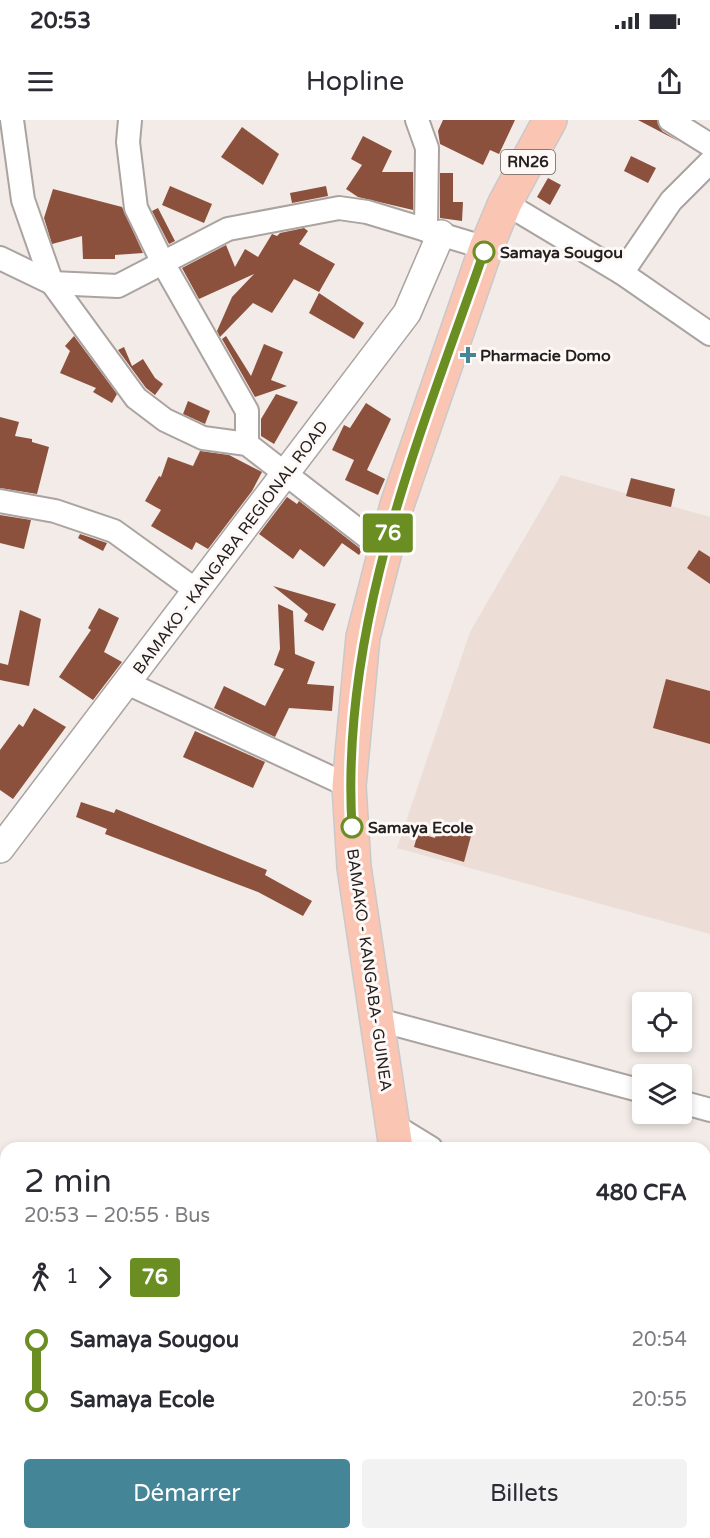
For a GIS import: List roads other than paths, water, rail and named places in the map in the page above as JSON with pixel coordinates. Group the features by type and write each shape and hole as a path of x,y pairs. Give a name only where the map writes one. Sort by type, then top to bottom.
{"main road":[{"name":"RN26","path":"505,203 550,120"},
{"name":"BAMAKO - KANGABA- GUINEA","path":"394,1136 354,867 350,786 363,637 397,505 486,248 505,203"}],"street":[{"path":"12,120 22,200 52,283 136,398 165,420 203,438 247,444 384,550"},
{"path":"130,120 128,142 136,208 163,263 247,411 247,444"},
{"path":"417,120 427,148 434,232"},
{"path":"670,120 710,145"},
{"path":"622,273 671,201 710,162"},
{"path":"505,203 622,273 710,334"},
{"path":"0,258 52,283 118,286 228,229 339,208 367,212 486,248"},
{"name":"BAMAKO - KANGABA REGIONAL ROAD","path":"0,849 407,313 434,232"},
{"path":"0,501 55,511 114,531 197,591"},
{"path":"127,683 350,786"},
{"path":"375,1019 632,1088"},
{"path":"692,1105 710,1110"},
{"path":"394,1136 412,1142"}],"place":[{"name":"Samaya Sougou","path":"484,252"},
{"name":"Pharmacie Domo","path":"468,355"},
{"name":"Samaya Ecole","path":"352,827"}]}
